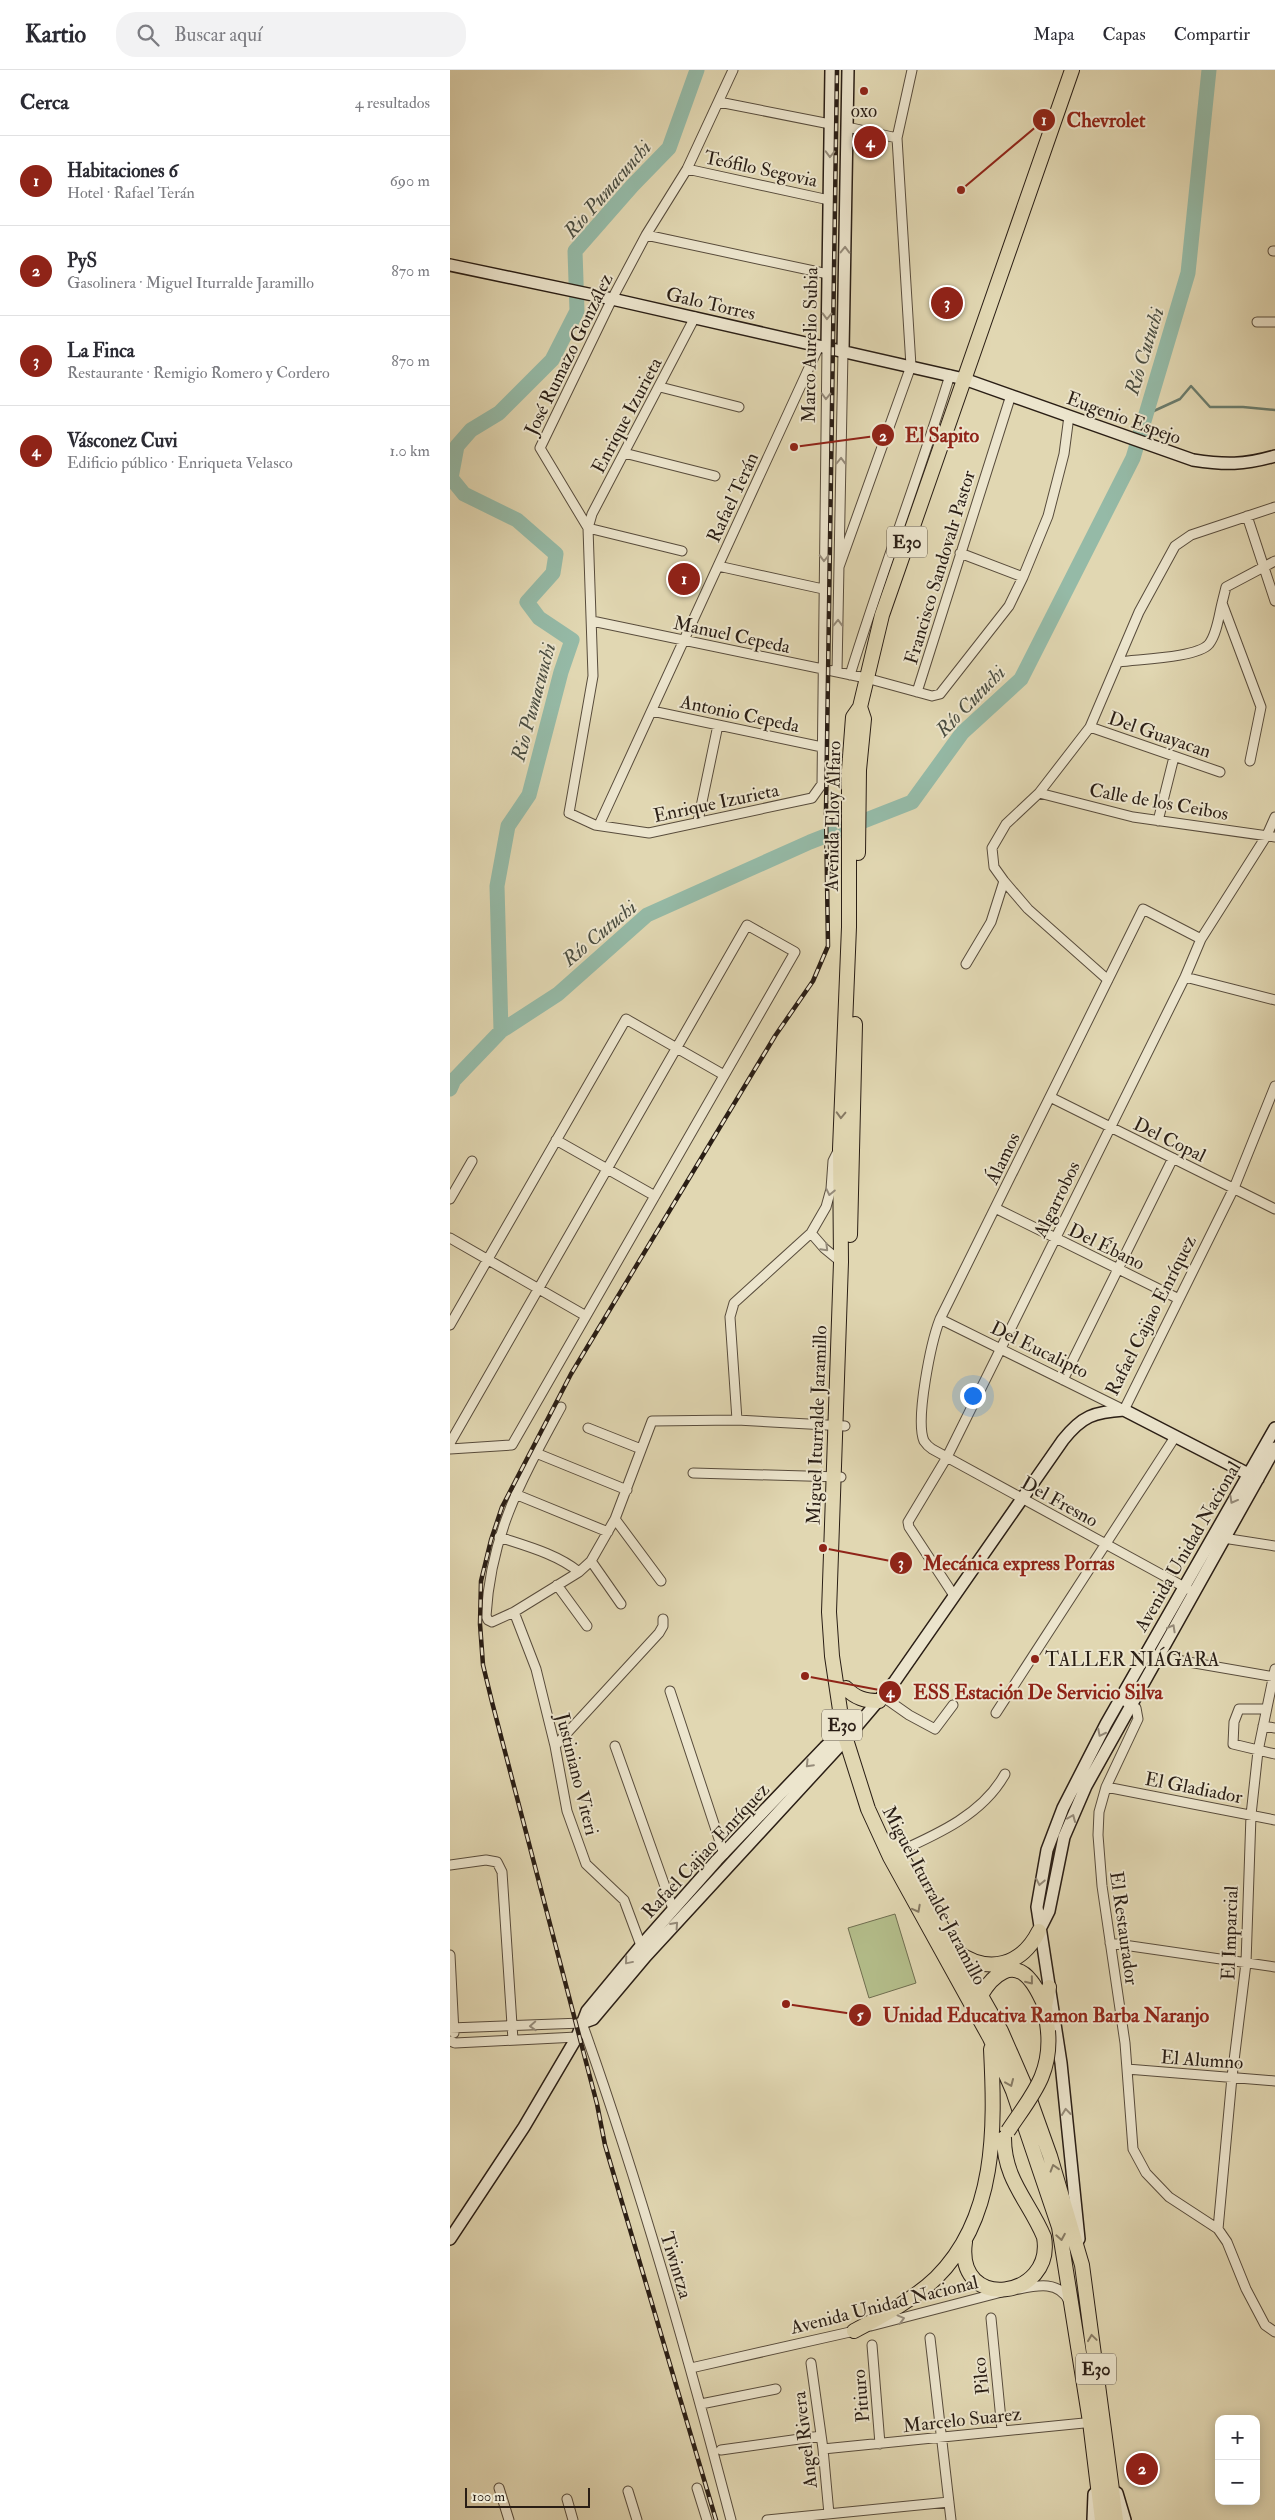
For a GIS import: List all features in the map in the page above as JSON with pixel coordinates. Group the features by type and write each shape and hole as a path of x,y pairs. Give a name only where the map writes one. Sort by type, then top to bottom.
{"main road":[{"name":"Marco Aurelio Subia","path":"823,346 828,274 831,70"},
{"name":"Marco Aurelio Subia","path":"843,351 848,70"},
{"name":"Avenida Eloy Alfaro","path":"853,927 853,717 860,707 882,615 1072,70"},
{"name":"Galo Torres","path":"450,265 695,317 964,379"},
{"name":"Eugenio Espejo","path":"964,379 1193,460 1221,465 1248,464 1275,456"},
{"name":"Miguel Iturralde Jaramillo","path":"840,1426 840,1149 853,927"},
{"name":"Miguel Iturralde Jaramillo","path":"853,927 840,1426 829,1612 832,1656 848,1732 868,1809 890,1857 990,2038 1013,2091 1059,2227 1073,2311 1097,2422 1125,2520"},
{"name":"Del Eucalipto","path":"1124,1410 1253,1476"},
{"name":"Rafael Cajiao Enríquez","path":"643,1951 673,1909 720,1857 868,1713 913,1655 953,1594 1063,1440 1080,1421 1103,1412 1124,1410"},
{"name":"Avenida Unidad Nacional","path":"1189,1590 1223,1538 1275,1428"},
{"name":"Avenida Unidad Nacional","path":"1039,1931 1050,1911 1064,1837 1126,1702 1253,1476 1275,1448"},
{"name":"Miguel Iturralde Jaramillo","path":"837,1477 838,1612 846,1688 848,1732 898,1852 1001,2031 1025,2086 1053,2165 1082,2265 1097,2422 1093,2520"},
{"path":"846,1688 851,1694 864,1700 880,1698"},
{"name":"Rafael Cajiao Enríquez","path":"450,2239 524,2127 577,2037 586,2011 643,1951 726,1869 848,1732"},
{"path":"720,1857 726,1869"},
{"path":"956,1951 978,1963 1003,1963 1025,1952 1039,1931"},
{"path":"1039,1931 1061,2063 1082,2265"},
{"path":"981,1995 992,1978 999,1973 1011,1970 1021,1973 1032,1982 1045,2006"},
{"path":"854,2331 882,2316 936,2279 955,2257 976,2226 985,2209 1006,2134 1044,2074 1050,2051 1045,2006 1049,1987"},
{"path":"990,2038 994,2116 990,2164 980,2208 968,2236 964,2254 970,2274 982,2285 1006,2291 1025,2281 1038,2270 1045,2255 1045,2245 1041,2229 1012,2180 1006,2158 1006,2134"},
{"name":"Miguel Iturralde Jaramillo","path":"1111,2472 1116,2520"},
{"name":"Miguel Iturralde Jaramillo","path":"1095,2475 1102,2520"}],"street":[{"name":"José Rumazo González","path":"569,813 593,676 588,528 540,448 612,299 646,236 687,169 733,70"},
{"path":"839,567 911,366 897,138 912,70"},
{"path":"719,102 830,124"},
{"path":"847,128 897,138"},
{"name":"Teófilo Segovia","path":"687,169 829,200"},
{"path":"646,236 828,274"},
{"name":"Enrique Izurieta","path":"588,528 592,514 695,317"},
{"path":"1257,322 1275,322"},
{"name":"Marco Aurelio Subia","path":"812,798 822,784 824,589 823,346"},
{"name":"Rafael Terán","path":"599,825 718,566 823,346"},
{"name":"Marco Aurelio Subia","path":"837,672 843,351"},
{"path":"850,675 879,583 930,440 950,375"},
{"path":"660,387 739,407"},
{"name":"Francisco Sandovalr Pastor","path":"917,692 1011,395"},
{"path":"960,553 1023,577 1048,516 1064,454 1069,416"},
{"path":"624,453 714,476"},
{"path":"1108,980 1028,909 994,867 992,848 1006,824 1039,792 1090,727 1139,612 1175,546 1191,535 1275,507"},
{"path":"1247,516 1275,601"},
{"path":"588,528 682,551"},
{"path":"1119,662 1186,653 1203,648 1210,643 1214,634 1226,587 1275,561"},
{"path":"718,566 824,589"},
{"name":"Manuel Cepeda","path":"592,621 866,678 932,696 940,694 1009,606 1023,577"},
{"path":"1222,603 1261,707 1250,761"},
{"name":"Antonio Cepeda","path":"652,711 822,747"},
{"path":"698,821 718,724"},
{"name":"Del Guayacan","path":"1090,727 1220,772"},
{"path":"1158,821 1174,757"},
{"name":"Calle de los Ceibos","path":"1039,792 1158,821 1271,836"},
{"name":"Enrique Izurieta","path":"569,813 599,825 649,833 812,798"},
{"name":"Algarrobos","path":"953,1594 909,1527 908,1522 947,1457 1185,977 1201,939 1271,836 1275,817"},
{"path":"966,964 991,922 1004,881"},
{"name":"Álamos","path":"922,1430 926,1367 940,1319 1143,910 1201,939"},
{"path":"450,1443 747,925 795,952 512,1445 450,1449"},
{"path":"1185,977 1275,1000"},
{"path":"450,1325 626,1019 724,1075"},
{"name":"Rafael Cajiao Enríquez","path":"1124,1410 1234,1188 1275,1086"},
{"name":"Del Copal","path":"1050,1098 1275,1209"},
{"path":"556,1140 655,1196"},
{"path":"737,1420 730,1317 734,1303 811,1233 826,1207 831,1189 833,1161 840,1149"},
{"path":"1063,1380 1173,1158"},
{"path":"450,1200 472,1161"},
{"name":"Del Ébano","path":"995,1208 1179,1299"},
{"path":"811,1233 824,1248 841,1262"},
{"path":"450,1238 586,1316"},
{"name":"Del Eucalipto","path":"940,1319 1124,1410"},
{"path":"561,1407 515,1494 499,1537 488,1580 486,1616 492,1622 514,1612 579,1572 591,1561 615,1519 652,1421 737,1420 840,1426"},
{"path":"588,1428 641,1449"},
{"name":"Del Fresno","path":"922,1430 928,1446 1189,1590"},
{"path":"996,1713 1175,1437"},
{"path":"536,1453 627,1490"},
{"path":"693,1473 837,1477"},
{"path":"515,1494 608,1532"},
{"path":"615,1519 661,1581"},
{"path":"499,1537 571,1565 579,1572"},
{"path":"1223,1538 1275,1546"},
{"path":"591,1561 621,1604"},
{"path":"557,1585 587,1626"},
{"name":"Justiniano Viteri","path":"514,1612 536,1669 555,1746 567,1812 586,1864 624,1900 643,1951"},
{"path":"555,1746 658,1633 663,1626 663,1619"},
{"path":"1152,1654 1275,1674"},
{"name":"El Imparcial","path":"1218,2229 1232,2077 1246,1963 1251,1815 1258,1751 1275,1674"},
{"path":"670,1691 720,1857"},
{"path":"880,1698 935,1728 953,1705"},
{"name":"El Restaurador","path":"1126,1702 1138,1712 1138,1719 1106,1787 1099,1812 1098,1835 1102,1886 1127,2069 1133,2149 1146,2173 1169,2197 1218,2229 1227,2242 1246,2288 1265,2325 1275,2332"},
{"path":"1266,1709 1242,1707 1236,1712 1233,1744 1275,1754"},
{"path":"1263,1726 1275,1728"},
{"path":"616,1746 673,1909"},
{"path":"898,1852 955,1823 986,1800 1005,1774"},
{"name":"El Gladiador","path":"1106,1787 1275,1820"},
{"path":"450,1864 486,1860 497,1862 502,1872 513,2040"},
{"path":"1110,1943 1275,1967"},
{"path":"450,1955 452,2042 577,2037"},
{"path":"452,2029 582,2023"},
{"name":"Tiwintza","path":"582,2023 616,2118 691,2368 731,2520"},
{"name":"El Alumno","path":"1127,2069 1275,2081"},
{"name":"Avenida Unidad Nacional","path":"691,2368 854,2331 1006,2291 1039,2285 1059,2289 1066,2296 1073,2311"},
{"name":"Pilco","path":"991,2318 1002,2430"},
{"path":"930,2338 951,2520"},
{"name":"Pitiuro","path":"872,2345 880,2444"},
{"name":"Angel Rivera","path":"811,2363 823,2449 829,2514"},
{"path":"701,2404 776,2389"},
{"name":"Marcelo Suarez","path":"823,2449 1097,2422"},
{"path":"721,2450 821,2436"},
{"path":"499,2488 509,2520"},
{"path":"697,2488 707,2520"},
{"path":"628,2491 637,2520"},
{"path":"567,2499 573,2520"},
{"path":"767,2520 949,2502"}],"green space":[{"path":"895,1914 916,1983 869,1998 848,1928"}],"waterway":[{"name":"Rio Pumacunchi","path":"501,1031 497,886 508,826 529,795 561,672 572,640 539,618 527,602 553,573 556,554 517,520 464,494 451,478 457,446 471,430 499,413 552,360 577,311 575,251 632,186 669,148 697,70"},
{"name":"Río Cutuchi","path":"450,1089 454,1080 501,1031 558,994 647,915 810,842 912,802 962,733 1021,679 1133,458 1188,273 1209,70"},
{"path":"1145,415 1180,399 1191,386 1210,407 1243,407 1275,410"}],"railway":[{"path":"716,2520 605,2145 597,2104 492,1702 483,1665 480,1624 481,1581 491,1540 502,1507 571,1374 775,1036 813,981 828,946 826,812 837,70"}],"place":[{"name":"oxo","path":"864,91"},
{"name":"Vásconez Cuvi","path":"870,142"},
{"name":"Chevrolet","path":"961,190"},
{"name":"La Finca","path":"947,303"},
{"name":"El Sapito","path":"794,447"},
{"name":"Habitaciones 6","path":"684,579"},
{"name":"Mecánica express Porras","path":"823,1548"},
{"name":"TALLER NIÁGARA","path":"1035,1659"},
{"name":"ESS Estación De Servicio Silva","path":"805,1676"},
{"name":"Unidad Educativa Ramon Barba Naranjo","path":"786,2004"},
{"name":"PyS","path":"1142,2469"}]}
